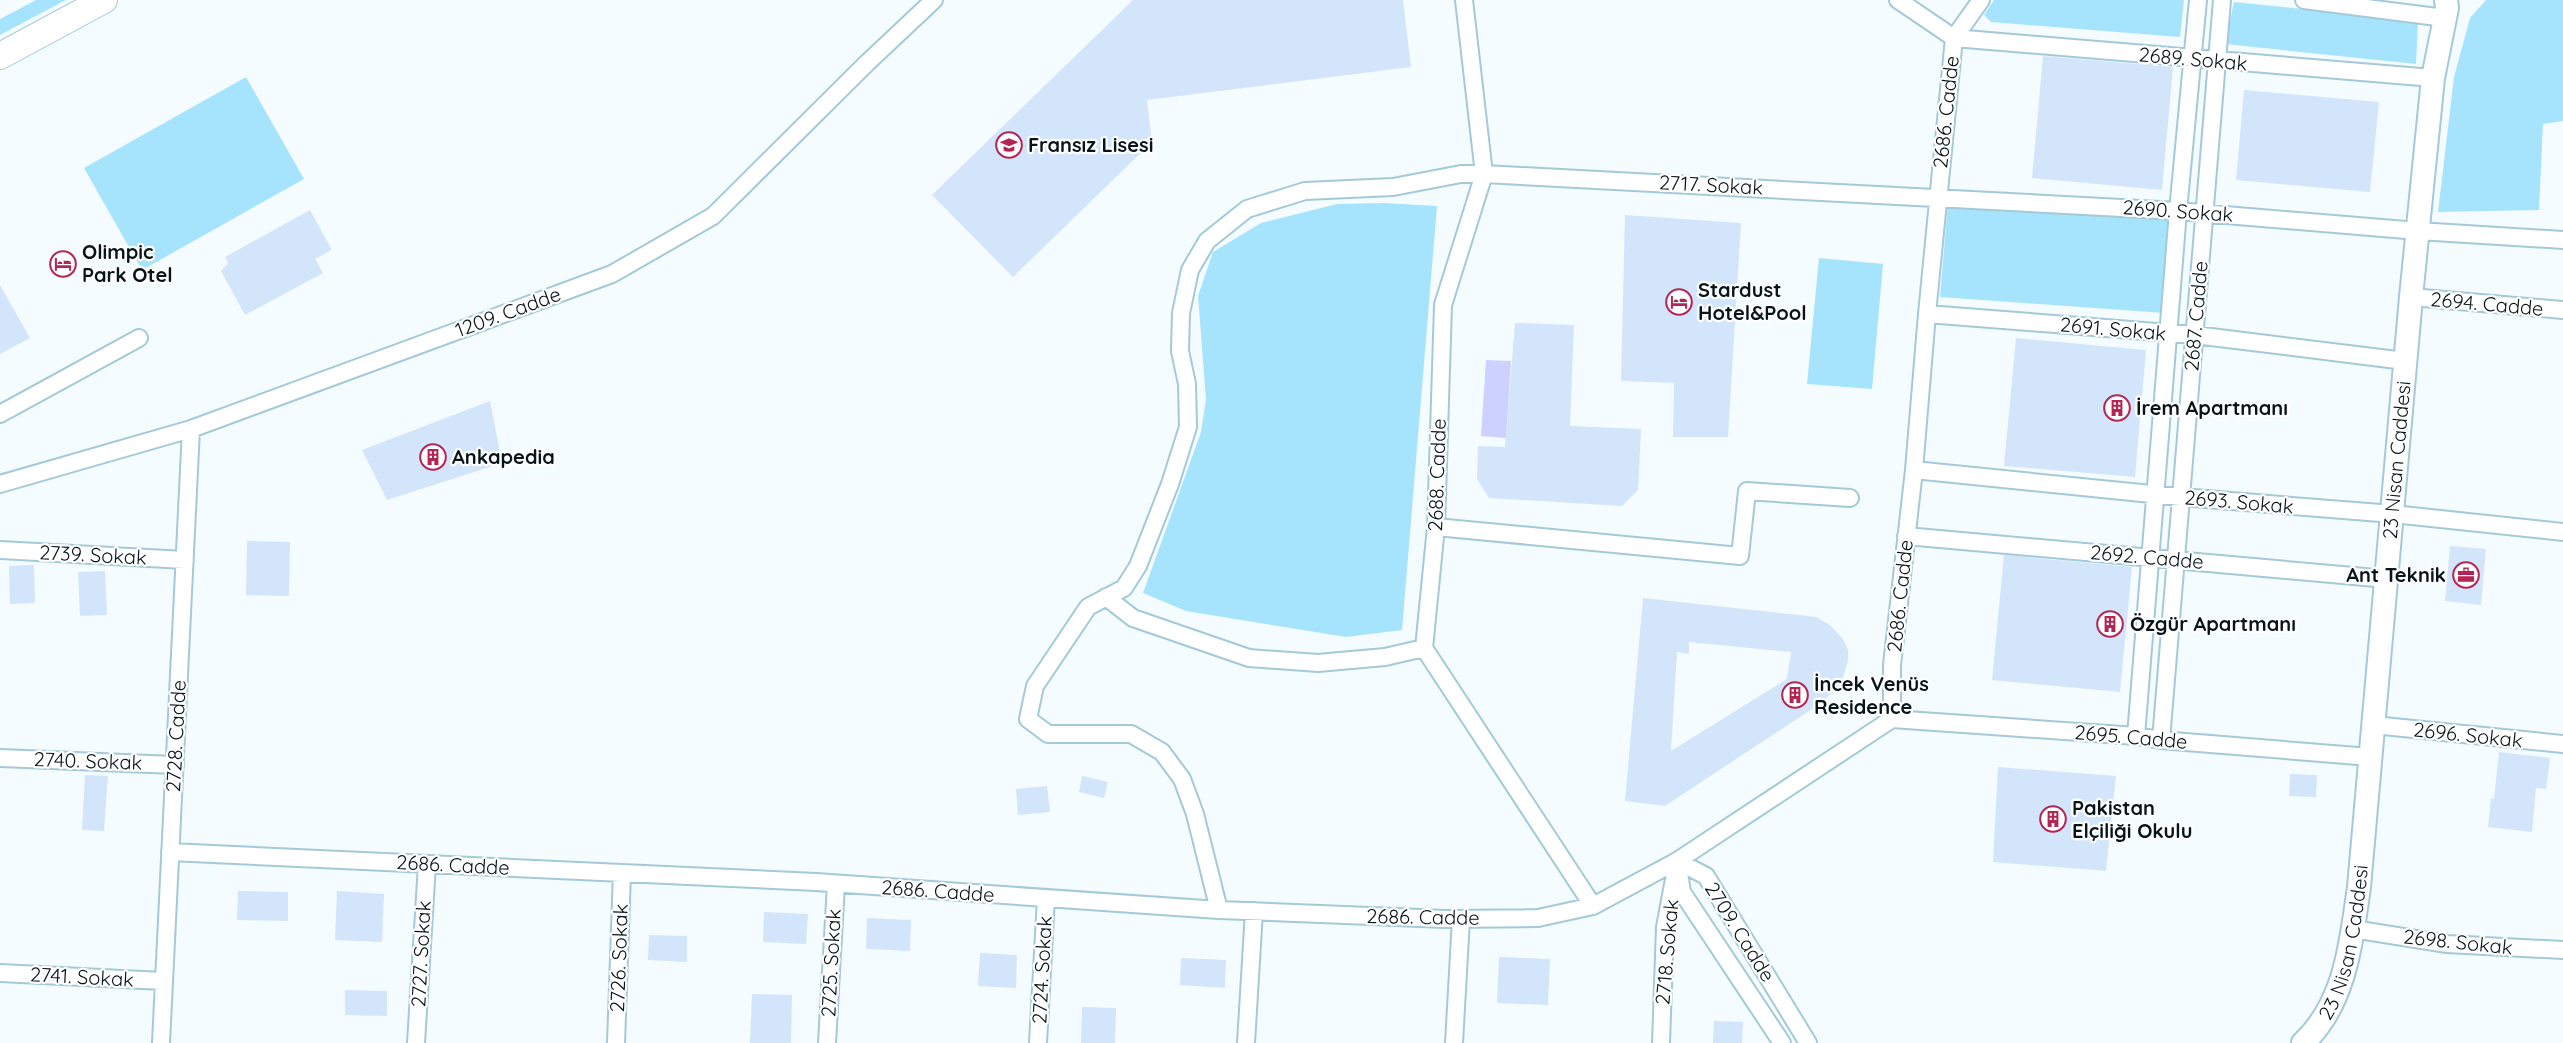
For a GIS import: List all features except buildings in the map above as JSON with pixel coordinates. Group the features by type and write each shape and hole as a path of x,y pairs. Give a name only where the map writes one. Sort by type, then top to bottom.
{"main road":[{"path":"0,56 104,0"},
{"name":"23 Nisan Caddesi","path":"2305,1042 2316,1031 2339,993 2353,929 2359,887 2405,361 2433,78 2448,6"}],"street":[{"name":"1209. Cadde","path":"0,484 191,429 612,274 713,216 934,0"},
{"name":"2688. Cadde","path":"1424,648 1436,527 1443,305 1484,174 1464,0"},
{"path":"1898,0 1954,38"},
{"name":"2686. Cadde","path":"170,852 836,884 1219,910 1461,919 1538,918 1593,906 1677,861 1892,718 1892,665 1914,470 1954,38 1981,0"},
{"name":"2687. Cadde","path":"2136,736 2178,210 2199,0"},
{"name":"2687. Cadde","path":"2161,740 2222,0"},
{"path":"2304,0 2448,6"},
{"name":"2689. Sokak","path":"1954,38 2433,78"},
{"name":"2717. Sokak","path":"1219,910 1195,814 1182,779 1162,752 1131,734 1048,734 1028,719 1035,686 1088,607 1124,588 1138,566 1188,427 1187,384 1180,351 1180,313 1190,270 1207,241 1247,209 1305,191 1393,187 1461,174 1938,196"},
{"name":"2690. Sokak","path":"1938,196 2178,210 2418,231"},
{"path":"2418,231 2563,240"},
{"name":"2694. Cadde","path":"2411,297 2563,310"},
{"name":"2691. Sokak","path":"1927,314 2195,335 2405,361"},
{"path":"0,414 139,338"},
{"name":"2728. Cadde","path":"161,1043 191,429"},
{"name":"2693. Sokak","path":"1914,470 2563,532"},
{"path":"1436,527 1740,556 1748,491 1850,498"},
{"name":"2692. Cadde","path":"1906,536 2387,579"},
{"name":"2739. Sokak","path":"0,550 185,560"},
{"path":"1106,597 1133,618 1249,657 1318,663 1385,657 1424,648 1593,906"},
{"name":"2695. Cadde","path":"1892,718 2136,736 2370,757"},
{"name":"2696. Sokak","path":"2373,725 2563,744"},
{"name":"2740. Sokak","path":"0,758 175,765"},
{"name":"2718. Sokak","path":"1660,1043 1665,927 1677,861"},
{"name":"2709. Cadde","path":"1677,861 1682,891 1782,1043"},
{"name":"2709. Cadde","path":"1677,861 1706,876 1808,1043"},
{"name":"2727. Sokak","path":"416,1043 427,864"},
{"name":"2726. Sokak","path":"616,1043 622,873"},
{"name":"2725. Sokak","path":"827,1043 836,884"},
{"name":"2724. Sokak","path":"1038,1043 1046,898"},
{"path":"1246,1043 1254,911"},
{"path":"1454,1043 1461,919"},
{"name":"2698. Sokak","path":"2353,929 2447,944 2563,950"},
{"name":"2741. Sokak","path":"0,973 163,981"}],"shaded area":[{"path":"36,0 66,0 0,35 0,19"},
{"path":"1994,0 2184,0 2180,37 1991,22 1984,15"},
{"path":"2486,0 2563,0 2563,121 2543,124 2539,210 2438,212 2454,77 2470,18"},
{"path":"2234,2 2418,21 2416,64 2225,44"},
{"path":"246,77 304,179 142,270 84,168"},
{"path":"1948,202 2171,219 2164,313 1940,297"},
{"path":"1384,203 1437,206 1402,630 1346,637 1186,611 1143,593 1201,432 1206,399 1198,296 1213,252 1261,223 1337,204"},
{"path":"1819,258 1883,264 1872,389 1807,384"},
{"path":"1486,360 1511,361 1506,438 1481,436"}],"place":[{"name":"Fransız Lisesi","path":"1009,145"},
{"name":"Olimpic Park Otel","path":"63,264"},
{"name":"Stardust Hotel&Pool","path":"1679,302"},
{"name":"İrem Apartmanı","path":"2117,408"},
{"name":"Ankapedia","path":"433,457"},
{"name":"Ant Teknik","path":"2466,575"},
{"name":"Özgür Apartmanı","path":"2110,624"},
{"name":"İncek Venüs Residence","path":"1795,695"},
{"name":"Pakistan Elçiliği Okulu","path":"2053,819"}]}
